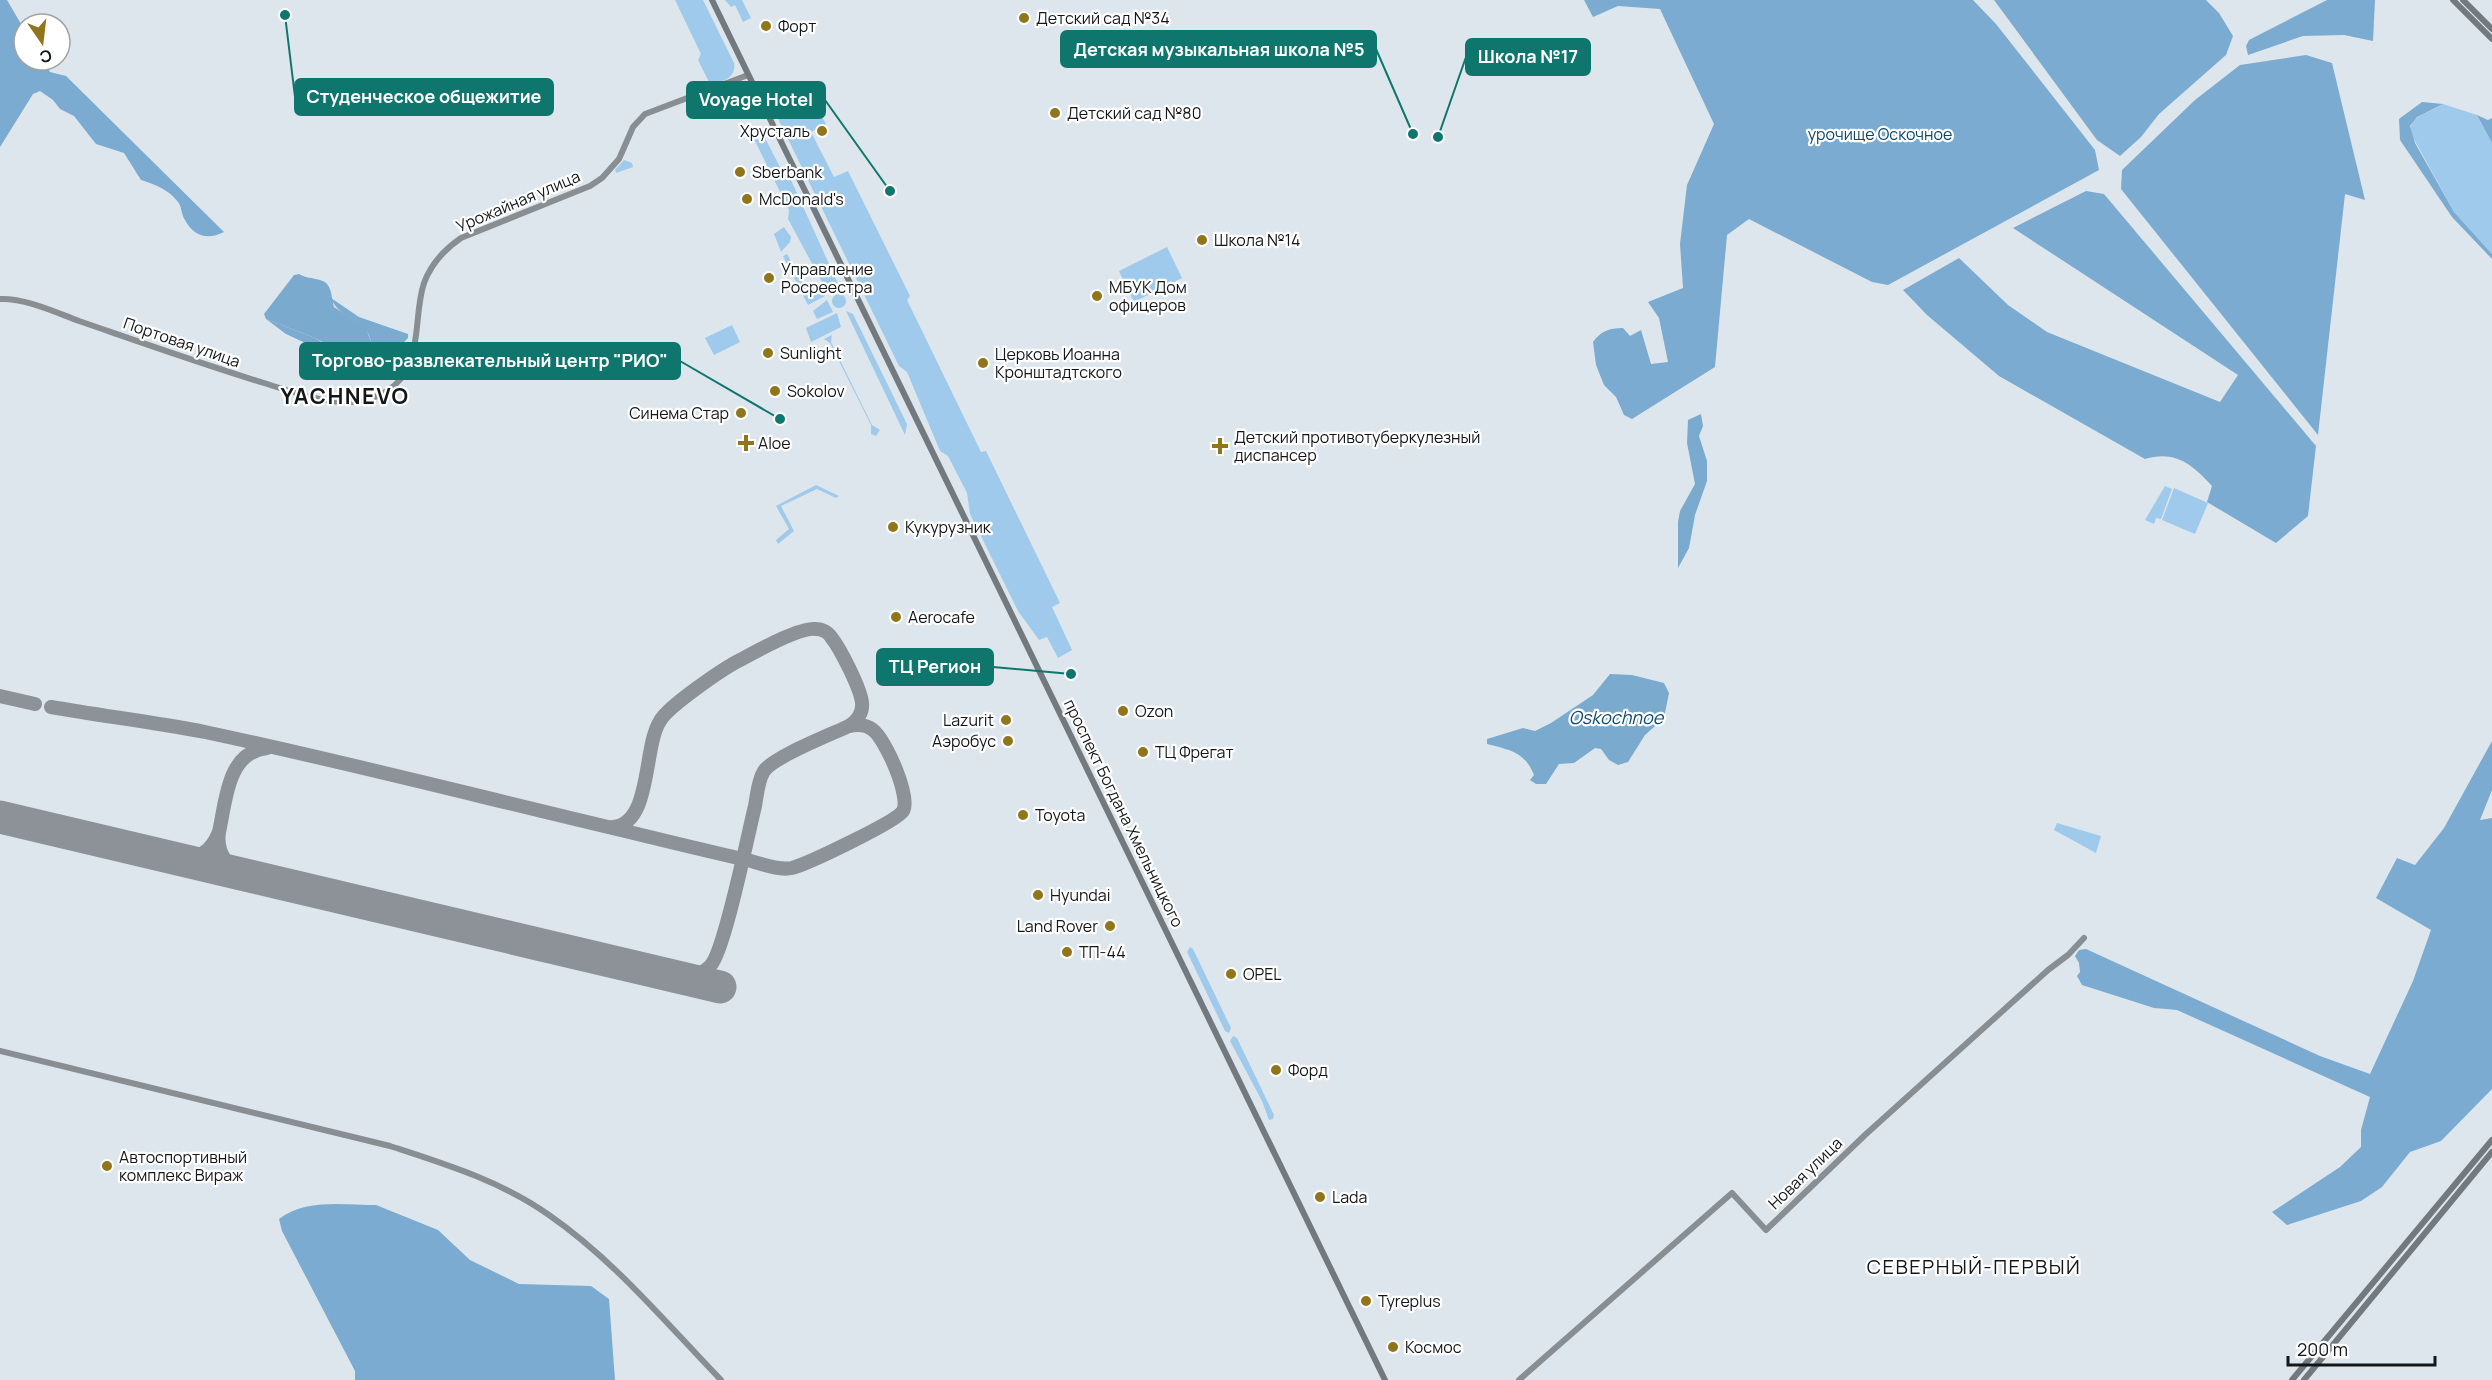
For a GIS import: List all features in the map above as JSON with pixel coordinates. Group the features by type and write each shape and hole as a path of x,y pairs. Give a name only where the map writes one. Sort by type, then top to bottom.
{"main road":[{"name":"проспект Богдана Хмельницкого","path":"712,0 1385,1380"},
{"path":"2454,0 2492,39"},
{"path":"2463,0 2492,29"},
{"path":"2292,1380 2492,1140"},
{"path":"2304,1380 2492,1152"}],"street":[{"name":"Урожайная улица","path":"357,402 386,392 401,378 409,366 414,351 423,284 436,261 448,248 461,238 591,185 614,167 633,127 645,114 748,75"},
{"name":"Портовая улица","path":"0,299 40,308 228,372 301,394 326,400 357,402"},
{"name":"Новая улица","path":"1519,1380 1732,1193 1766,1230 1865,1136 2048,969 2068,955 2084,938"},
{"path":"0,1051 390,1146 500,1186 548,1214 587,1245 623,1278 721,1380"}],"shaded area":[{"path":"675,0 703,0 734,63 733,72 727,79 714,83 709,82 698,60 701,54"},
{"path":"725,0 742,0 751,18 743,22 735,5 731,7"},
{"path":"773,81 782,87 790,83 807,115 818,110 826,124 811,132 834,177 848,171 910,296 907,300 981,452 986,451 1060,603 1052,607 1072,650 1058,658 1047,637 1039,640 1018,611 970,514 967,493 948,456 940,451 907,372 899,366 764,90 766,85"},
{"path":"2443,104 2477,115 2492,143 2492,254 2454,212 2410,132 2411,126 2418,117"},
{"path":"752,135 760,141 765,138 782,171 791,180 839,286 837,291 829,295 788,219 789,210"},
{"path":"624,160 632,163 633,167 616,173 615,170"},
{"path":"784,227 791,237 790,242 781,252 774,234"},
{"path":"1167,247 1182,278 1134,302 1119,271"},
{"path":"787,254 806,289 816,285 825,296 808,305 783,256"},
{"path":"836,294 842,294 846,301 842,308 836,308 832,304 832,298"},
{"path":"827,300 833,312 817,319 813,311"},
{"path":"846,311 853,314 907,424 905,435"},
{"path":"837,313 841,327 811,342 806,328"},
{"path":"732,325 740,342 714,355 705,338"},
{"path":"832,335 831,342 872,425 880,430 876,436 871,434 871,425 830,343 824,339"},
{"path":"816,485 839,496 836,498 817,489 781,506 794,531 778,544 776,540 789,529 776,506"},
{"path":"2165,486 2172,489 2161,519 2156,518 2154,524 2145,520"},
{"path":"2174,488 2208,503 2195,534 2162,520"},
{"path":"1110,789 1136,842 1135,844 1109,792"},
{"path":"2057,823 2101,836 2096,853 2054,830"},
{"path":"1145,863 1174,919 1173,922 1144,865"},
{"path":"1190,947 1231,1028 1229,1033 1225,1031 1187,952"},
{"path":"1233,1036 1237,1038 1274,1115 1273,1119 1269,1120 1262,1101 1230,1041"}],"green space":[{"path":"0,0 7,0 14,12 12,12 12,72 50,72 66,76 224,232 207,236 193,230 184,218 179,204 170,194 141,180 124,153 96,144 74,116 60,109 53,100 40,91 33,94 0,147"},
{"name":"урочище Оскочное","path":"1584,0 1973,0 1996,24 2095,150 2099,170 1888,285 1872,282 1749,219 1727,235 1715,367 1632,419 1624,415 1616,397 1604,385 1596,365 1593,342 1599,335 1609,330 1623,328 1630,336 1641,330 1651,364 1668,362 1659,318 1648,302 1683,288 1680,244 1687,185 1714,124 1660,9 1618,6 1593,17"},
{"path":"1994,0 2206,0 2219,13 2233,36 2226,55 2159,114 2141,137 2120,156 2097,140"},
{"path":"2327,0 2375,0 2373,41 2344,35 2303,36 2248,55 2246,46 2249,40"},
{"path":"2306,55 2332,63 2365,200 2345,194 2318,435 2121,189 2122,170 2195,100 2240,65"},
{"path":"2422,102 2443,104 2417,117 2410,126 2415,143 2454,212 2492,254 2492,259 2452,217 2400,140 2399,119"},
{"path":"2477,115 2488,120 2492,118 2492,143"},
{"path":"2086,191 2104,194 2316,446 2308,516 2276,543 2207,502 2212,486 2190,465 2165,456 2145,459 1999,376 1927,315 1903,290 1959,258 2008,305 2047,332 2220,402 2238,375 2013,228"},
{"path":"331,298 359,317 408,334 408,338 395,351 379,351 346,362 286,334 266,319 315,338 336,351 372,349 366,331 341,312"},
{"path":"2492,741 2492,790 2480,820 2492,818 2492,1089 2441,1141 2410,1152 2382,1187 2361,1201 2287,1225 2272,1212 2340,1167 2361,1147 2361,1130 2370,1097 2177,1010 2154,1008 2082,985 2077,976 2080,972 2075,956 2079,950 2086,949 2320,1056 2370,1074 2413,981 2431,930 2376,898 2397,858 2415,865 2444,828"},
{"path":"313,1205 376,1205 438,1230 470,1260 519,1284 591,1286 609,1299 615,1380 355,1380 355,1371 282,1231 279,1219 290,1212"}],"water":[{"path":"299,274 327,284 334,307 365,327 371,341 377,345 374,350 360,350 345,354 315,338 266,319 264,314 294,275"},
{"path":"1701,414 1703,426 1699,436 1707,461 1707,481 1695,515 1689,548 1678,568 1680,511 1695,484 1687,443 1688,420"},
{"name":"Oskochnoe","path":"1610,674 1632,675 1664,683 1669,693 1664,718 1645,735 1628,762 1618,765 1609,760 1601,749 1595,748 1574,763 1559,764 1546,784 1536,784 1530,780 1534,775 1526,761 1510,750 1487,744 1487,739 1523,728 1535,731 1551,723 1593,695"}],"taxiway":[{"path":"613,827 626,823 641,799 655,733 665,715 684,698 732,664 788,636 808,629 818,629 825,631 835,642 861,697 862,710 855,722 849,726"},
{"path":"0,696 35,704"},
{"path":"51,707 186,728 415,780 686,846 732,857 747,860 769,866 787,869 801,865 850,842 885,824 903,811 904,794 896,769 884,745 873,730 862,725 849,726 790,753 764,771 759,783 755,806 747,840 742,864 717,955 704,971 692,976 678,977"},
{"path":"244,875 227,863 224,858 219,846 219,832 227,793 236,768 254,751 267,748"},
{"path":"173,858 200,855 210,847 218,834"}],"runway":[{"path":"0,817 720,987"}],"place":[{"name":"Студенческое общежитие","path":"285,15"},
{"name":"Детский сад №34","path":"1024,18"},
{"name":"Форт","path":"766,26"},
{"name":"Детский сад №80","path":"1055,113"},
{"name":"Хрусталь","path":"822,131"},
{"name":"Детская музыкальная школа №5","path":"1413,134"},
{"name":"Школа №17","path":"1438,137"},
{"name":"Sberbank","path":"740,172"},
{"name":"Voyage Hotel","path":"890,191"},
{"name":"McDonald's","path":"747,199"},
{"name":"Школа №14","path":"1202,240"},
{"name":"Управление Росреестра","path":"769,278"},
{"name":"МБУК Дом офицеров","path":"1097,296"},
{"name":"Sunlight","path":"768,353"},
{"name":"Церковь Иоанна Кронштадтского","path":"983,363"},
{"name":"Sokolov","path":"775,391"},
{"name":"Синема Стар","path":"741,413"},
{"name":"Торгово-развлекательный центр \"РИО\"","path":"780,419"},
{"name":"Aloe","path":"746,443"},
{"name":"Детский противотуберкулезный диспансер","path":"1220,446"},
{"name":"Кукурузник","path":"893,527"},
{"name":"Aerocafe","path":"896,617"},
{"name":"ТЦ Регион","path":"1071,674"},
{"name":"Ozon","path":"1123,711"},
{"name":"Lazurit","path":"1006,720"},
{"name":"Аэробус","path":"1008,741"},
{"name":"ТЦ Фрегат","path":"1143,752"},
{"name":"Toyota","path":"1023,815"},
{"name":"Hyundai","path":"1038,895"},
{"name":"Land Rover","path":"1110,926"},
{"name":"ТП-44","path":"1067,952"},
{"name":"OPEL","path":"1231,974"},
{"name":"Форд","path":"1276,1070"},
{"name":"Автоспортивный комплекс Вираж","path":"107,1166"},
{"name":"Lada","path":"1320,1197"},
{"name":"Tyreplus","path":"1366,1301"},
{"name":"Космос","path":"1393,1347"}],"district":[{"name":"YACHNEVO","path":"345,396"},
{"name":"СЕВЕРНЫЙ-ПЕРВЫЙ","path":"1974,1267"}]}
